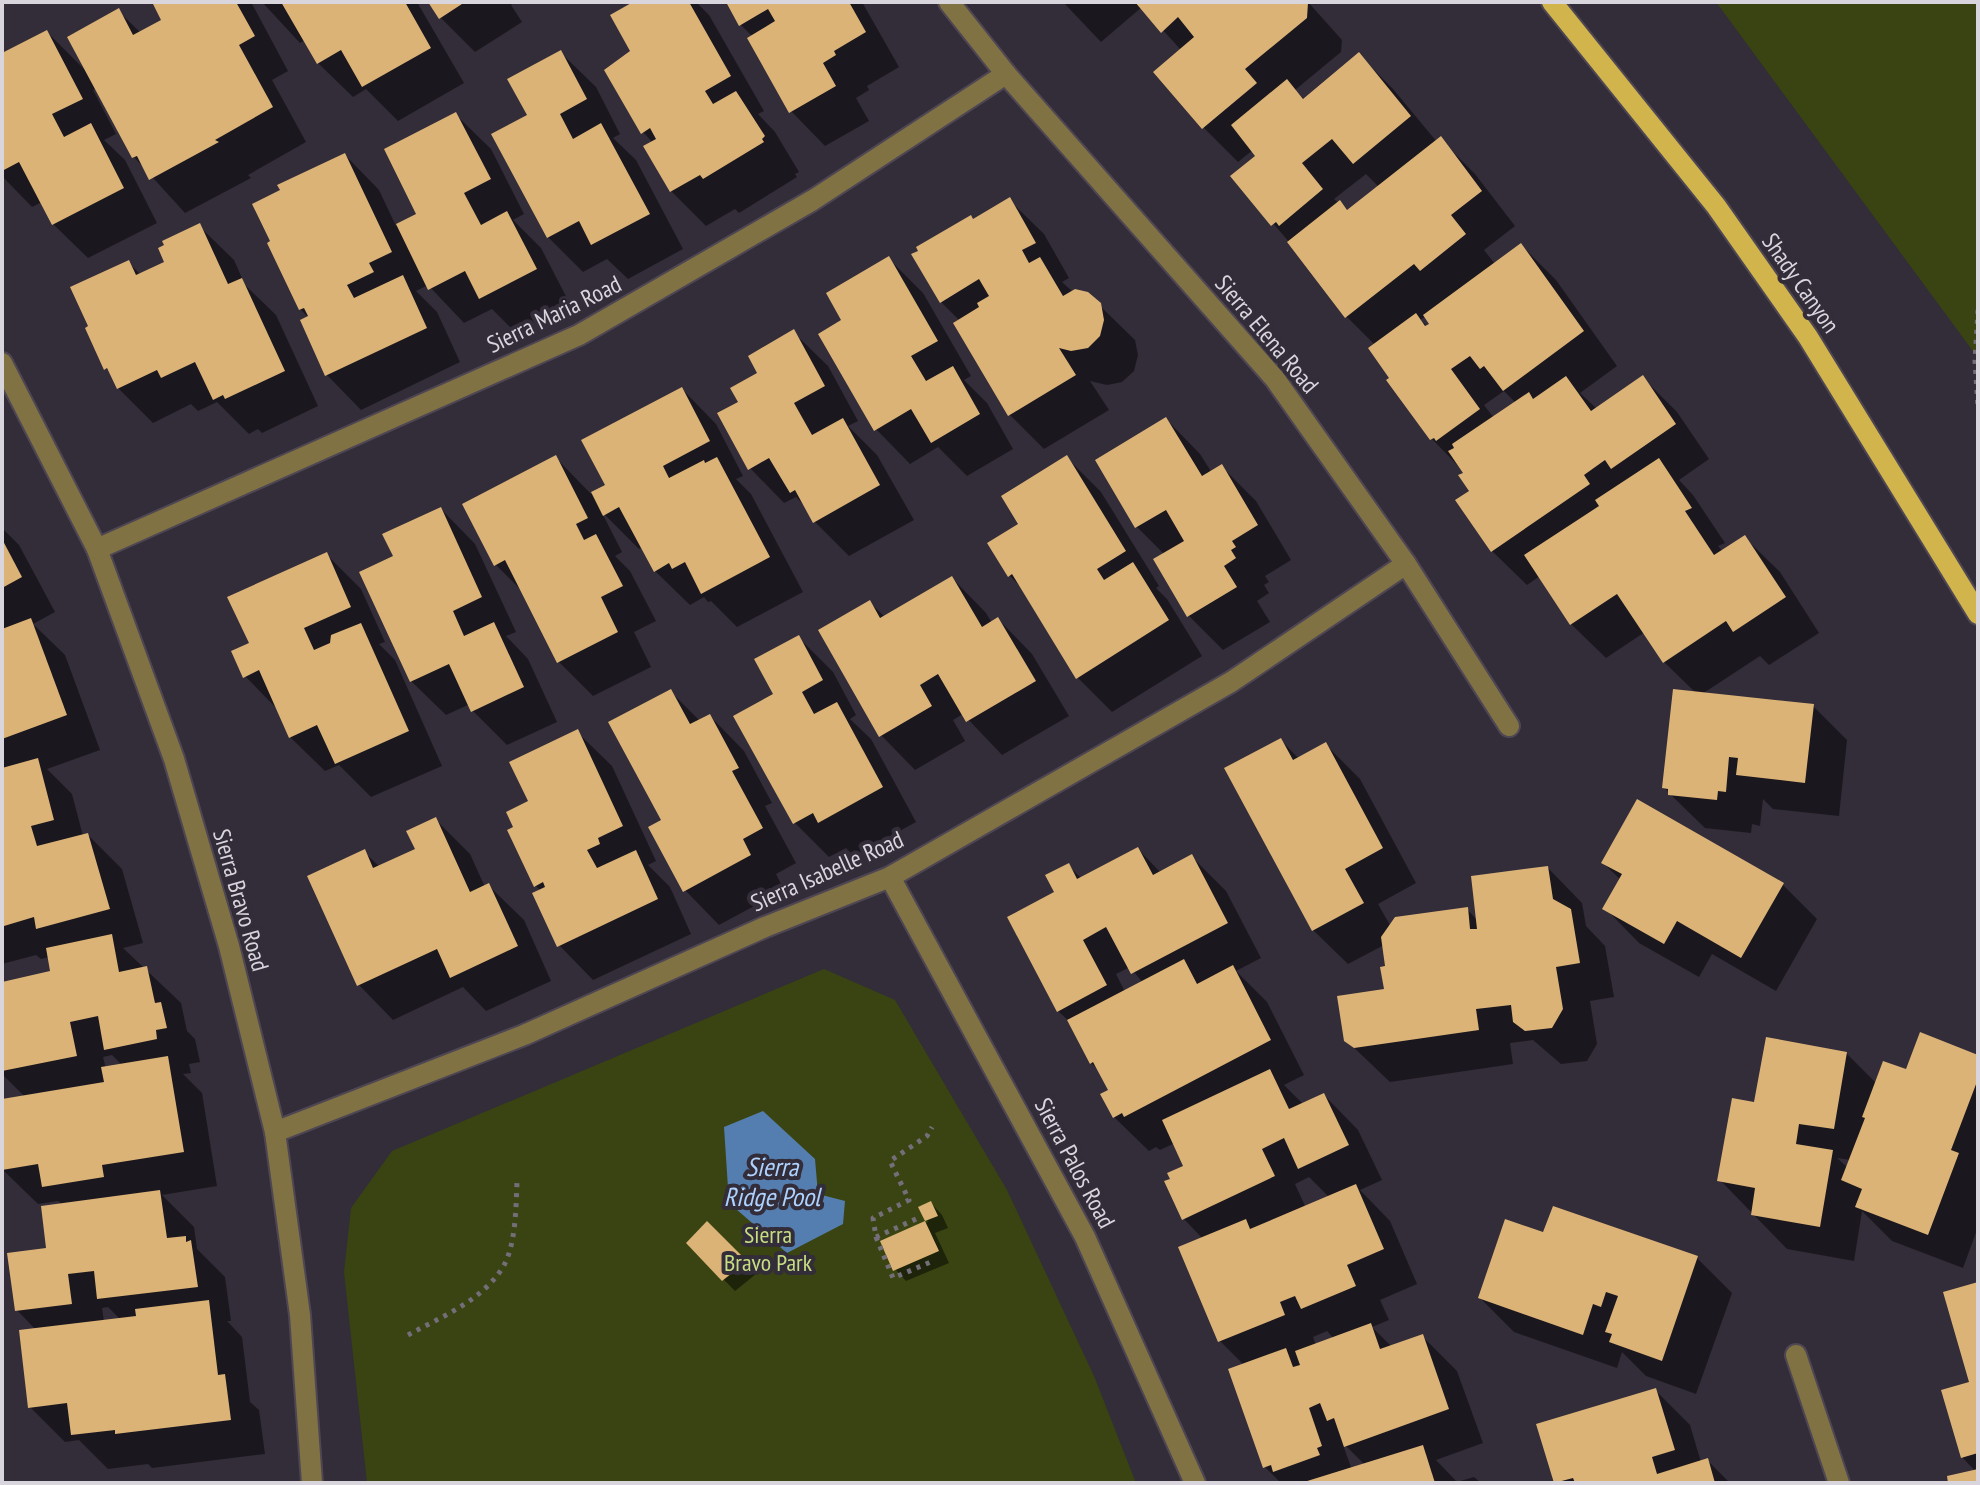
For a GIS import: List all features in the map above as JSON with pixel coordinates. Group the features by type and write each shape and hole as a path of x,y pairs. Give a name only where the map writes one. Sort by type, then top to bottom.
{"main road":[{"name":"Shady Canyon","path":"1552,2 1716,206 1808,337 1978,614"}],"street":[{"name":"Sierra Elena Road","path":"949,2 1006,74 1275,379 1406,564 1509,726"},
{"name":"Sierra Maria Road","path":"97,549 579,335 813,200 1006,74"},
{"name":"Sierra Bravo Road","path":"2,363 97,549 174,759 229,946 275,1132 300,1315 312,1483"},
{"name":"Sierra Isabelle Road","path":"275,1132 524,1035 765,927 890,877 1231,682 1406,564"},
{"name":"Sierra Palos Road","path":"890,877 1085,1237 1195,1483"},
{"path":"1796,1355 1839,1483"}],"path":[{"path":"1978,310 1975,361 1978,407"},
{"path":"932,1127 927,1136 890,1161 909,1200 873,1218 876,1237 893,1278 933,1261"},
{"path":"408,1335 478,1295 504,1266 515,1224 517,1182"},
{"path":"876,1237 916,1219"}],"green space":[{"path":"1716,2 1978,2 1978,358"},
{"name":"Sierra Bravo Park","path":"824,969 895,1000 1007,1190 1094,1376 1136,1483 367,1483 344,1272 351,1208 392,1151"}],"water":[{"name":"Sierra Ridge Pool","path":"763,1111 815,1159 818,1194 845,1201 843,1224 787,1253 729,1203 724,1127"}],"building":[{"path":"152,2 236,2 255,36 239,45 273,107 215,140 219,142 149,180 137,156 132,158 67,37 119,8 133,35 161,20"},
{"path":"281,2 405,2 431,48 362,87 341,50 317,64"},
{"path":"428,2 465,2 439,19"},
{"path":"633,2 689,2 731,76 705,91 713,104 736,91 765,136 762,139 764,142 703,179 700,175 670,192 643,146 656,139 650,128 641,134 604,70 630,51 610,15"},
{"path":"726,2 849,2 866,32 834,51 836,55 823,63 836,86 789,113 747,38 775,21 768,9 739,26"},
{"path":"1135,2 1308,3 1307,18 1245,69 1257,83 1202,129 1153,72 1194,37 1178,17 1161,33"},
{"path":"47,30 83,99 52,114 64,137 91,123 124,188 52,225 19,162 2,171 2,53"},
{"path":"561,50 587,99 560,114 573,139 601,123 650,214 591,245 579,221 547,238 491,134 527,115 507,79"},
{"path":"1359,52 1411,116 1353,164 1332,139 1302,163 1323,189 1279,226 1276,222 1271,226 1230,176 1255,156 1231,125 1287,79 1303,99"},
{"path":"456,112 491,179 464,193 481,225 507,211 537,269 479,299 465,271 428,290 396,224 416,214 384,149"},
{"path":"1441,136 1482,191 1451,215 1466,234 1420,271 1414,264 1345,318 1287,242 1340,200 1347,210"},
{"path":"345,153 392,252 369,263 374,272 347,285 354,298 403,275 427,328 325,376 300,320 308,316 304,308 299,310 252,204 280,190 277,185"},
{"path":"1010,197 1036,243 1022,250 1029,263 1040,257 1063,296 1075,289 1088,292 1101,303 1104,320 1100,336 1088,348 1071,351 1059,348 1076,375 1008,416 953,323 979,307 977,303 989,296 979,279 940,303 911,254 918,251 916,247 971,215 973,219"},
{"path":"200,223 228,284 242,278 285,371 225,399 223,395 213,400 195,362 161,378 157,370 117,389 107,368 104,370 70,287 129,260 136,275 164,262 158,248 164,245 162,241"},
{"path":"1521,243 1584,331 1503,391 1484,366 1480,369 1470,356 1451,369 1480,409 1436,441 1434,438 1430,440 1386,380 1389,378 1368,348 1416,313 1425,326 1429,324 1423,315"},
{"path":"889,256 938,341 911,356 926,381 953,366 980,414 931,443 911,409 874,431 818,334 841,320 826,293"},
{"path":"794,329 825,386 794,403 812,435 843,418 880,485 813,523 795,490 790,493 769,458 748,470 717,413 738,402 730,388 757,373 748,356"},
{"path":"1643,375 1676,424 1611,469 1605,460 1584,475 1590,484 1491,552 1455,500 1469,491 1458,475 1463,473 1448,451 1454,448 1452,444 1529,392 1533,399 1566,376 1591,411"},
{"path":"682,387 710,441 663,466 669,478 704,460 705,463 717,457 770,557 701,594 685,562 672,569 669,563 654,572 619,507 603,516 591,492 605,485 581,440"},
{"path":"1166,417 1202,476 1222,464 1258,525 1232,541 1236,547 1231,550 1236,558 1224,566 1237,587 1187,617 1153,559 1184,541 1166,510 1135,528 1095,460"},
{"path":"556,455 588,518 576,524 584,540 596,534 623,586 601,597 618,632 557,663 505,560 494,566 462,504"},
{"path":"1067,455 1126,551 1097,569 1104,580 1133,562 1169,620 1076,679 1012,574 1008,577 987,543 1018,524 1001,496"},
{"path":"1659,458 1692,508 1685,511 1714,555 1745,535 1786,597 1733,632 1726,621 1663,663 1617,594 1570,625 1524,555 1599,506 1595,500"},
{"path":"441,507 482,597 453,611 464,636 494,622 524,687 471,712 449,664 410,682 359,572 393,556 382,534"},
{"path":"2,539 22,577 2,588"},
{"path":"327,552 351,607 304,628 314,650 330,643 331,635 361,623 409,731 335,764 317,725 289,738 259,670 243,678 231,651 249,643 227,597"},
{"path":"952,576 982,627 998,617 1036,681 966,722 938,674 920,685 932,706 879,737 818,630 870,600 880,618"},
{"path":"31,618 67,715 2,739 2,629"},
{"path":"799,635 823,680 802,692 814,714 837,702 883,787 818,823 813,813 793,824 733,716 773,694 754,659"},
{"path":"671,689 690,724 710,714 739,768 732,771 763,828 743,839 751,855 683,892 648,827 661,820 608,722"},
{"path":"1673,689 1814,704 1805,783 1736,775 1738,758 1729,757 1726,792 1718,791 1717,800 1668,795 1668,789 1662,788"},
{"path":"578,729 623,826 598,838 600,844 587,850 597,868 636,850 658,899 557,947 532,893 545,887 543,882 534,887 507,830 513,827 506,812 528,801 509,762"},
{"path":"1281,738 1293,760 1326,742 1383,848 1345,869 1364,903 1312,931 1224,768"},
{"path":"38,758 54,820 31,826 37,846 88,833 110,909 36,929 34,917 4,926 2,768"},
{"path":"1637,799 1784,883 1741,958 1677,921 1664,944 1602,909 1622,874 1601,863"},
{"path":"436,817 470,892 489,883 518,946 450,978 437,949 357,986 307,876 365,849 373,868 415,849 406,831"},
{"path":"1138,847 1153,875 1192,854 1228,923 1131,974 1106,927 1083,940 1107,985 1057,1012 1007,917 1054,892 1045,875 1069,863 1077,879"},
{"path":"1548,866 1553,899 1571,909 1580,963 1556,967 1563,1009 1552,1028 1525,1031 1513,1022 1511,1005 1476,1009 1479,1030 1354,1048 1344,1041 1337,996 1384,989 1380,967 1385,966 1381,937 1395,917 1468,907 1470,929 1477,929 1471,876"},
{"path":"112,934 119,972 147,966 155,1003 161,1002 167,1028 156,1030 157,1039 104,1050 98,1016 70,1022 77,1056 2,1071 2,982 50,971 46,948"},
{"path":"1184,959 1197,984 1233,965 1271,1040 1124,1117 1122,1113 1113,1118 1100,1094 1108,1090 1067,1020"},
{"path":"1920,1032 1978,1055 1978,1079 1951,1150 1959,1153 1928,1235 1855,1207 1862,1189 1841,1180 1883,1061 1906,1069"},
{"path":"1766,1037 1847,1052 1834,1129 1799,1124 1796,1144 1833,1150 1820,1227 1751,1215 1755,1188 1717,1181 1732,1098 1754,1102"},
{"path":"168,1056 184,1152 102,1165 104,1177 42,1187 38,1164 2,1170 2,1099 104,1082 101,1067"},
{"path":"1270,1069 1289,1109 1324,1093 1349,1145 1298,1169 1284,1138 1262,1149 1275,1176 1182,1220 1164,1181 1170,1179 1167,1173 1183,1166 1162,1120"},
{"path":"1356,1184 1384,1249 1347,1265 1356,1286 1301,1309 1295,1296 1280,1302 1285,1315 1218,1342 1178,1247 1246,1219 1250,1229"},
{"path":"160,1190 167,1238 186,1236 186,1242 191,1240 198,1287 97,1299 94,1271 68,1274 72,1304 15,1311 7,1253 46,1248 41,1206"},
{"path":"931,1201 938,1216 925,1221 918,1207"},
{"path":"1553,1206 1698,1256 1662,1361 1609,1342 1612,1334 1605,1332 1618,1296 1606,1292 1601,1307 1593,1304 1583,1335 1478,1298 1505,1219 1543,1232"},
{"path":"707,1221 747,1261 722,1281 686,1243"},
{"path":"925,1221 939,1251 893,1271 880,1241"},
{"path":"1978,1282 1978,1453 1961,1458 1941,1390 1969,1382 1943,1292"},
{"path":"209,1300 218,1375 225,1374 231,1420 115,1434 115,1430 71,1435 67,1403 28,1408 19,1330 136,1316 135,1309"},
{"path":"1371,1323 1380,1349 1423,1334 1449,1409 1344,1447 1334,1418 1327,1421 1320,1403 1309,1408 1322,1446 1317,1448 1320,1455 1273,1472 1271,1465 1263,1468 1228,1369 1286,1348 1293,1367 1300,1365 1295,1351"},
{"path":"1656,1388 1675,1450 1652,1457 1657,1474 1708,1458 1715,1483 1575,1483 1573,1478 1554,1483 1536,1424"},
{"path":"1423,1445 1435,1483 1304,1482"},
{"path":"1978,1469 1978,1483 1948,1483 1947,1476"}]}
